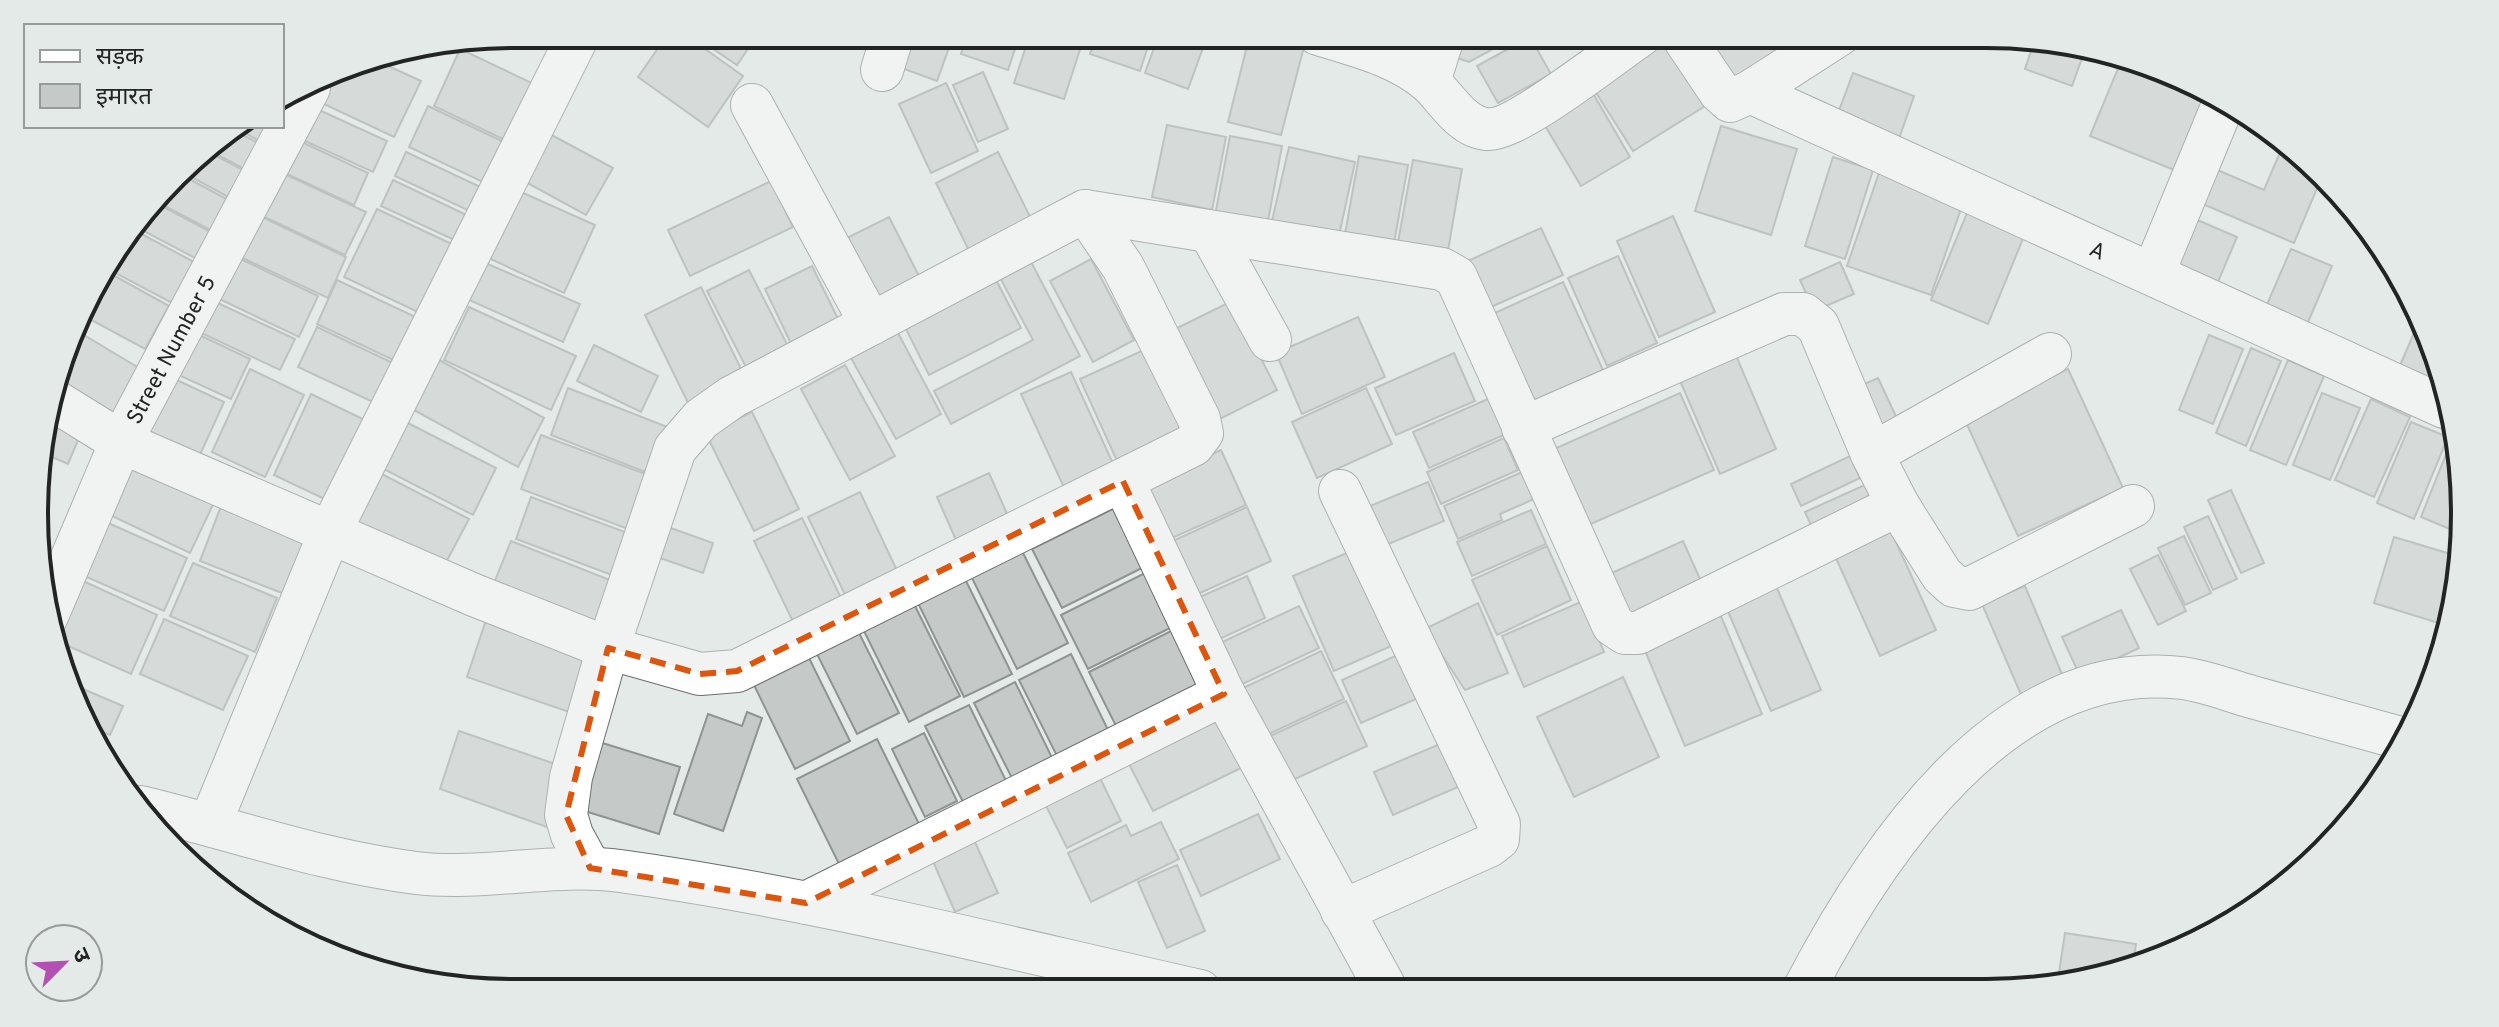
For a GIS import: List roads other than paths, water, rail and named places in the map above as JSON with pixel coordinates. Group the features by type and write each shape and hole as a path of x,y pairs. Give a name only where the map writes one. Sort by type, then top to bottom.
{"street":[{"path":"210,824 330,532 572,48"},
{"path":"1357,48 1405,65 1429,82 1464,119 1486,130 1513,123 1622,48"},
{"path":"1429,82 1440,48"},
{"name":"A","path":"1690,48 1723,97 1730,101 1750,92 2438,404"},
{"path":"1750,92 1818,48"},
{"name":"Street Number 5","path":"56,596 121,442 304,98"},
{"path":"752,105 871,324"},
{"path":"2153,274 2220,111"},
{"path":"61,405 121,442 608,648 700,674 737,671 1193,445 1202,433 1199,419 1123,267 1085,211"},
{"path":"590,868 572,835 566,815 571,777 608,648 675,449 701,419 732,397 1085,211 1442,269 1456,277 1613,625 1625,633 1638,633 1898,505"},
{"path":"1210,232 1270,340"},
{"path":"1523,428 1784,314 1803,314 1818,326 1872,454 1898,505 1942,575 1954,586 1969,589 2133,506"},
{"path":"1872,454 2050,354"},
{"path":"1123,481 1224,694 1380,979"},
{"path":"1340,491 1499,824 1498,839 1489,846 1342,911"},
{"path":"1809,979 1843,914 1903,832 1935,796 2010,725 2072,692 2135,678 2183,678 2394,736"},
{"path":"806,903 1224,694"},
{"path":"156,811 317,856 418,873 494,875 590,868 806,903 1146,979"}]}
